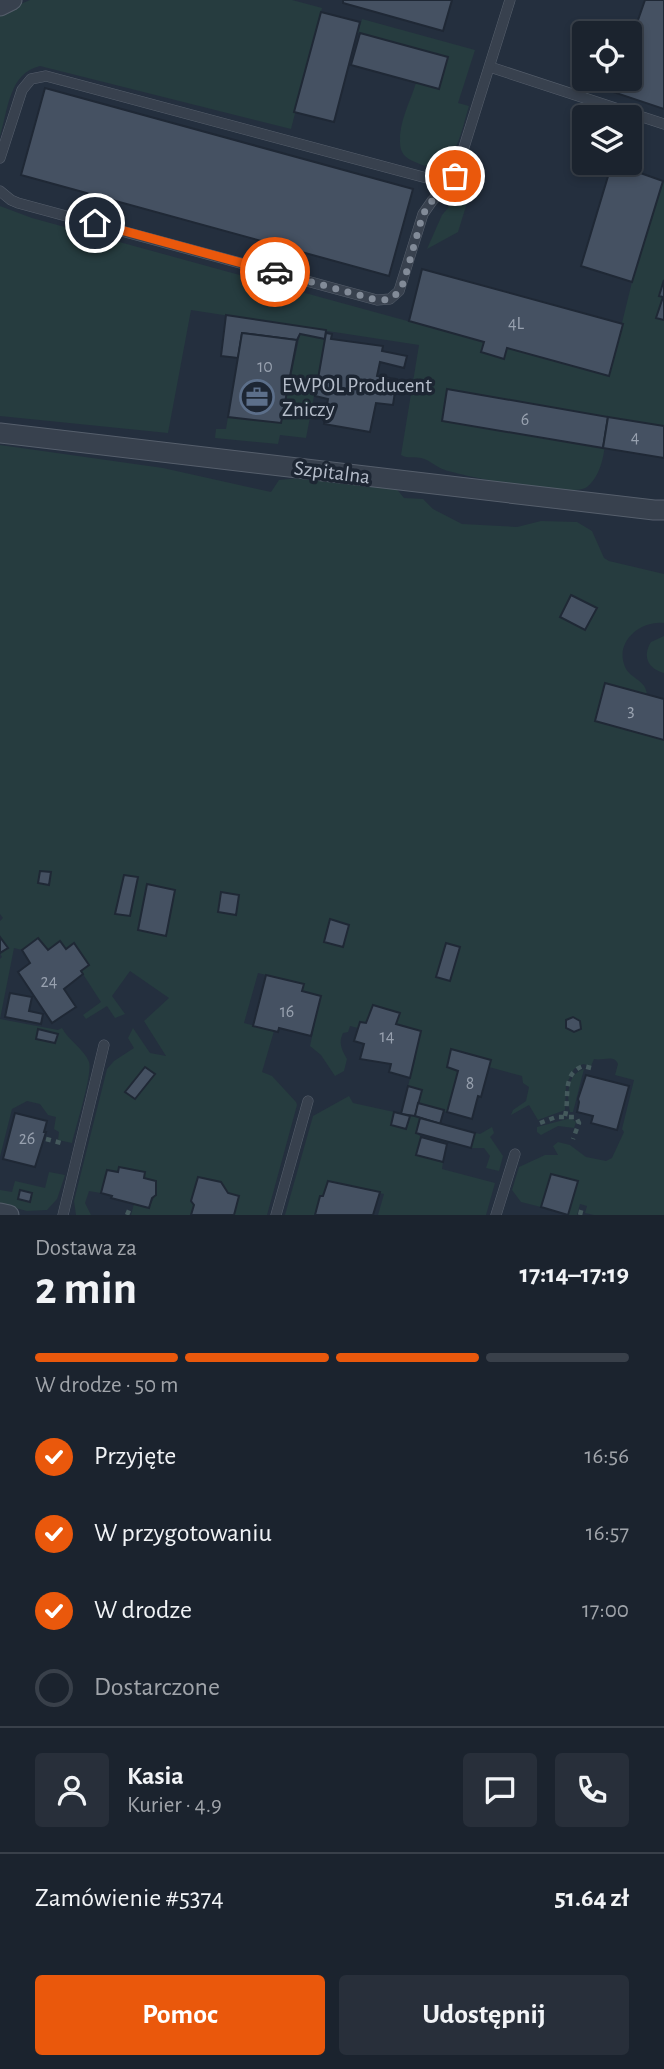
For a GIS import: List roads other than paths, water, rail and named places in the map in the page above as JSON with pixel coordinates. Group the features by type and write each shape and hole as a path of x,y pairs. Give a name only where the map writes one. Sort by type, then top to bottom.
{"street":[{"path":"0,5 12,0"},
{"name":"Szpitalna","path":"0,433 664,510"},
{"path":"0,1213 9,1215"}],"lane":[{"path":"0,191 18,203 382,300 392,298 401,288 423,214 455,176 510,0"},
{"path":"490,67 664,124"},
{"path":"0,158 22,90 31,79 46,76 449,184"},
{"path":"63,1215 104,1045"},
{"path":"276,1215 308,1101"},
{"path":"496,1215 515,1154"}],"place":[{"name":"EWPOL Producent Zniczy","path":"257,397"}]}
